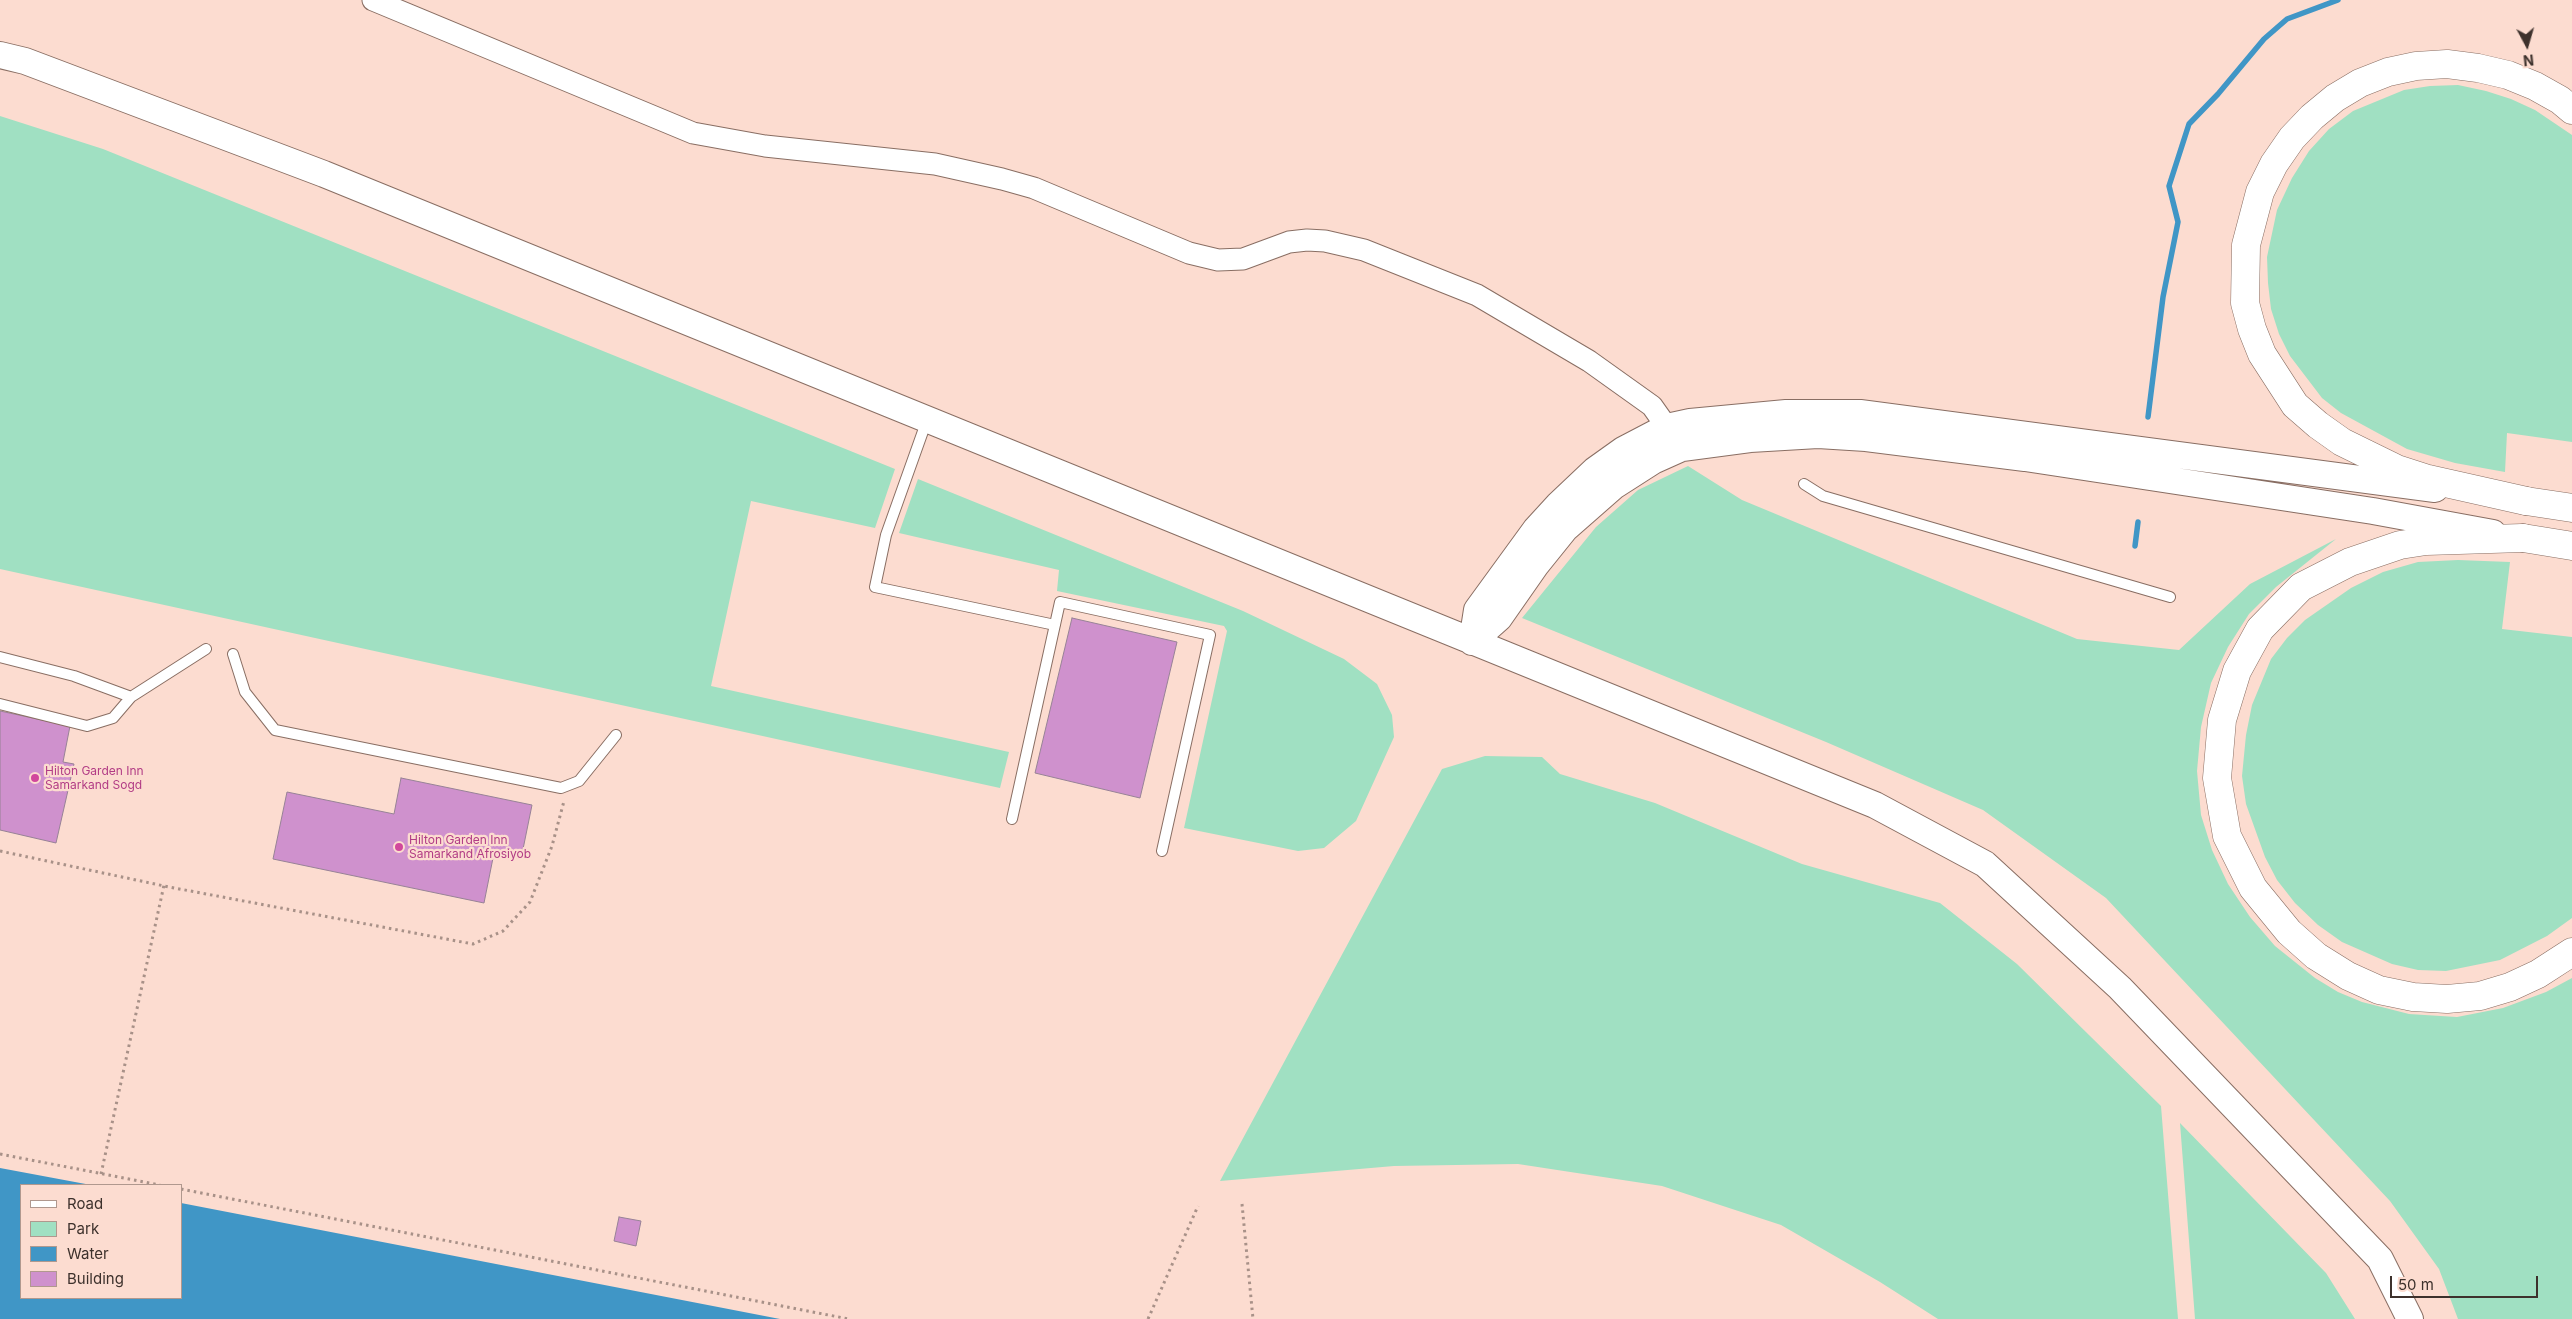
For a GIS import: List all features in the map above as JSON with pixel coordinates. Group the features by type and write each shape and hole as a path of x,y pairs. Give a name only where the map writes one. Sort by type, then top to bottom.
{"main road":[{"path":"2572,110 2560,100 2535,86 2508,75 2478,68 2447,64 2416,66 2388,72 2360,83 2335,98 2312,117 2292,138 2274,164 2260,192 2246,245 2245,302 2252,329 2262,354 2295,405 2342,442 2397,469 2428,479 2526,501 2572,508"},
{"path":"2572,546 2523,538 2426,541 2400,545 2350,562 2302,587 2260,629 2237,670 2222,720 2217,778 2227,836 2254,888 2289,932 2316,956 2348,976 2379,990 2413,997 2447,998 2480,996 2510,987 2538,974 2572,952"}],"street":[{"path":"373,0 693,132 765,146 935,164 1002,179 1034,188 1190,253 1218,260 1243,259 1289,242 1307,240 1364,250 1478,295 1623,383 1652,406 1682,448"},
{"path":"0,55 25,61 333,177 1875,805 1985,864 2120,988 2380,1259 2410,1319"},
{"path":"1472,642 1477,610 1547,517 1609,459 1668,427 1738,416 1810,412 1860,414 2526,501"},
{"path":"1472,642 1499,618 1536,565 1576,517 1627,477 1653,461 1682,448 1742,440 1796,435 1866,438 2024,458 2363,509 2523,538"}],"lane":[{"path":"928,420 886,535 875,588 1055,625"},
{"path":"1804,484 1823,496 2170,597"},
{"path":"1012,819 1060,602 1210,635 1162,851"},
{"path":"0,704 87,726 113,718 131,697 206,649"},
{"path":"233,654 244,692 275,730 561,788 579,781 616,734"},
{"path":"0,657 74,676 131,697"}],"path":[{"path":"0,851 164,885 473,944 503,931 530,902 552,846 568,785"},
{"path":"102,1174 164,885"},
{"path":"0,1154 155,1184"},
{"path":"182,1189 849,1319"},
{"path":"1242,1204 1253,1319"},
{"path":"1148,1319 1198,1206"}],"green space":[{"path":"2458,85 2511,99 2535,110 2572,135 2572,442 2507,433 2505,472 2455,463 2407,449 2341,413 2322,398 2290,356 2279,334 2271,309 2267,257 2277,210 2292,178 2309,151 2329,129 2353,111 2404,90 2430,86"},
{"path":"0,116 103,149 895,469 875,528 751,501 711,686 1009,752 1000,788 0,569"},
{"path":"1688,466 1742,500 2077,639 2179,650 2250,584 2336,539 2276,587 2249,614 2228,647 2211,683 2201,727 2197,771 2201,815 2212,850 2228,884 2250,917 2275,946 2315,978 2338,992 2362,1002 2409,1014 2457,1017 2503,1008 2546,992 2572,978 2572,1319 2458,1319 2439,1269 2390,1201 2106,898 1983,810 1826,742 1522,618 1596,527 1638,490"},
{"path":"918,479 1243,611 1344,659 1377,684 1392,715 1394,737 1356,821 1324,848 1298,851 1184,828 1227,631 1224,626 1057,591 1059,570 899,533"},
{"path":"2458,560 2510,562 2502,629 2572,637 2572,918 2547,936 2500,960 2446,971 2418,970 2392,964 2342,942 2318,925 2295,903 2277,880 2265,857 2246,804 2242,776 2246,735 2252,705 2271,659 2287,638 2305,620 2351,588 2383,572 2418,562"},
{"path":"1485,756 1542,757 1560,774 1655,803 1802,864 1940,903 2017,964 2161,1106 2178,1319 1938,1319 1880,1282 1781,1225 1662,1186 1518,1164 1394,1166 1220,1181 1442,769"},
{"path":"2180,1123 2326,1273 2355,1319 2195,1319"}],"water":[{"path":"0,1168 86,1184 20,1184 20,1299 182,1299 182,1203 780,1319 0,1319"}],"building":[{"path":"1072,618 1177,642 1140,798 1035,773"},
{"name":"Hilton Garden Inn Samarkand Sogd","path":"0,711 70,726 63,762 74,764 56,843 0,830"},
{"name":"Hilton Garden Inn Samarkand Afrosiyob","path":"401,778 532,805 521,859 494,853 484,903 273,859 287,792 394,814"},
{"path":"619,1217 641,1221 636,1246 614,1241"}],"waterway":[{"path":"2148,417 2163,297 2178,222 2169,186 2189,124 2218,94 2264,39 2287,19 2338,0"},
{"path":"2135,546 2138,522"}],"place":[{"name":"Hilton Garden Inn Samarkand Sogd","path":"35,778"},
{"name":"Hilton Garden Inn Samarkand Afrosiyob","path":"399,847"}]}
